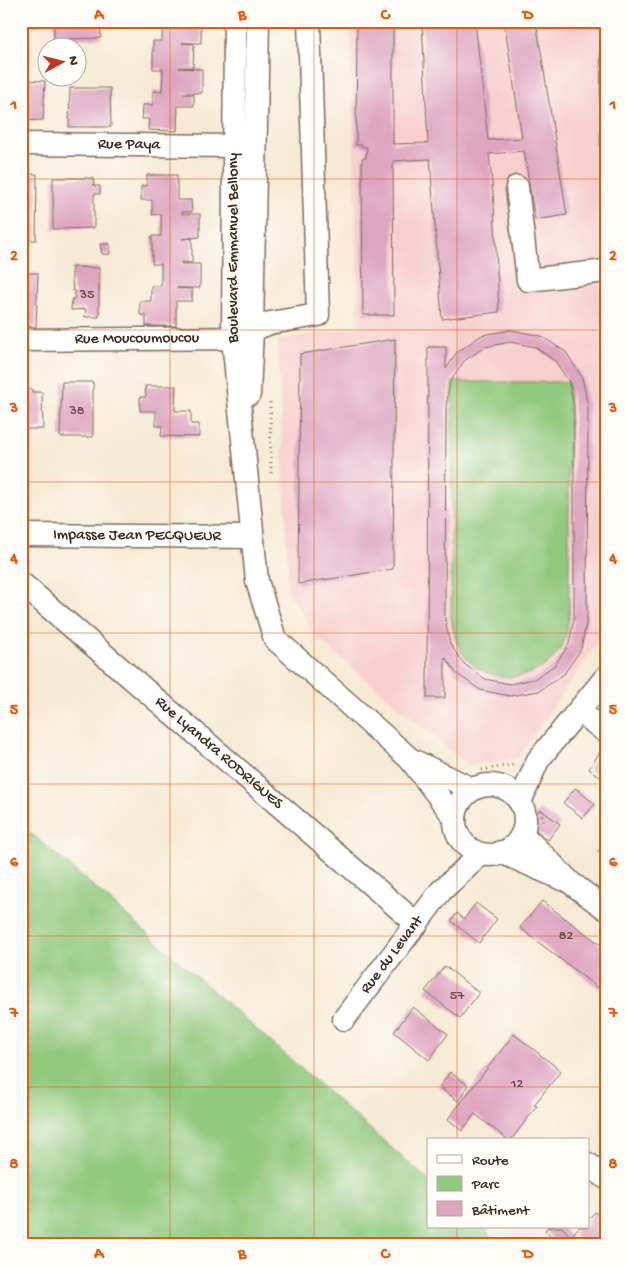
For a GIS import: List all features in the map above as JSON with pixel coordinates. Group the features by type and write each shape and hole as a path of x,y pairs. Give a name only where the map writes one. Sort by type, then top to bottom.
{"street":[{"name":"Boulevard Emmanuel Bellony","path":"235,21 235,146 246,336"},
{"name":"Boulevard Emmanuel Bellony","path":"258,21 246,336 245,475 257,581 275,639 410,759 457,828"},
{"name":"Rue Moucoumoucou","path":"21,340 246,336 270,323 318,315 309,21"},
{"name":"Rue Paya","path":"21,144 235,146"},
{"path":"517,187 528,280 606,271"},
{"name":"Impasse Jean PECQUEUR","path":"21,535 252,537"},
{"name":"Rue Lyandra RODRIGUES","path":"21,583 417,924"},
{"path":"497,786 538,760 606,677"},
{"path":"579,710 606,732"},
{"name":"Boulevard Emmanuel Bellony","path":"410,759 477,780"},
{"path":"491,853 508,850 522,834 524,815 530,805 538,760"},
{"path":"530,805 511,791 477,780 462,798 456,811 457,828 469,847 534,868 571,883"},
{"name":"Rue du Levant","path":"441,891 457,828"},
{"path":"522,834 571,883 606,909"},
{"name":"Rue du Levant","path":"344,1019 441,891 491,853"},
{"path":"590,1166 606,1178"}],"path":[{"path":"270,399 271,474"},
{"path":"477,780 538,760"},
{"path":"530,805 546,832"}],"shaded area":[{"path":"350,21 606,21 606,630 518,758 469,766 316,637 289,593 278,340 359,327"}],"green space":[{"path":"452,382 569,382 569,619 565,639 557,654 547,664 521,676 493,675 480,669 464,655 456,640 453,629 451,618"},
{"path":"21,825 427,1179 427,1228 483,1228 502,1245 21,1245"}],"building":[{"path":"21,21 38,21 38,26 21,27"},
{"path":"54,21 100,21 101,38 54,38"},
{"path":"162,21 201,21 201,43 182,43 194,44 193,67 179,68 202,69 202,93 183,93 194,94 194,106 178,106 177,131 148,130 149,119 142,119 143,105 153,105 153,91 162,91 163,69 153,69 153,41 162,41"},
{"path":"357,21 393,21 393,144 428,143 422,21 475,21 488,140 522,138 504,21 536,21 567,215 535,220 524,151 489,154 494,204 499,312 442,319 430,159 393,161 394,315 363,315 362,158 366,158 367,147 356,145"},
{"path":"601,21 606,21 606,149 600,150"},
{"path":"21,80 38,81 38,88 45,88 43,120 21,121"},
{"path":"70,88 110,88 111,127 69,127"},
{"path":"21,174 37,174 36,240 21,240"},
{"path":"147,175 177,175 177,200 191,200 192,212 182,212 182,214 200,214 200,237 182,239 192,238 192,263 181,262 181,264 200,264 200,288 177,288 192,289 192,301 176,301 176,326 146,326 146,315 140,315 140,301 151,301 151,286 161,286 161,264 152,264 152,236 161,236 161,214 152,215 152,200 141,200 141,186 147,186"},
{"path":"53,178 93,178 94,186 100,186 100,194 94,194 94,228 53,229"},
{"path":"100,244 110,244 110,254 102,254"},
{"path":"72,267 99,268 99,317 85,317 86,309 71,310 75,291 73,291"},
{"path":"21,273 38,273 36,327 21,326 21,316 26,316 21,315"},
{"path":"606,310 606,340 605,340 600,311"},
{"path":"511,330 541,336 566,352 582,377 588,407 587,619 581,649 564,674 539,691 510,696 480,690 456,673 445,657 445,698 427,698 428,347 446,347 446,369 457,352 482,335","holes":["510,342 535,347 555,361 569,382 574,407 574,619 569,644 555,665 534,679 510,684 485,679 464,664 450,644 445,619 446,406 450,382 464,361 485,347"]},
{"path":"395,339 393,569 298,584 300,354"},
{"path":"62,382 93,382 93,437 60,437"},
{"path":"145,386 176,386 175,411 191,411 191,424 199,424 199,437 161,436 162,426 156,426 156,411 140,411 140,397 146,397"},
{"path":"32,389 32,392 42,392 43,429 21,429 21,390"},
{"path":"600,752 606,756 606,781 589,769"},
{"path":"575,788 595,804 583,818 563,803"},
{"path":"540,809 560,824 548,840 528,824"},
{"path":"606,843 606,859 597,852"},
{"path":"542,901 606,949 606,994 520,928"},
{"path":"476,903 497,919 479,943 451,921 457,913 464,919"},
{"path":"445,966 479,993 460,1018 425,991"},
{"path":"413,1007 448,1034 429,1060 394,1032"},
{"path":"514,1034 561,1071 534,1105 537,1106 513,1138 505,1138 475,1114 462,1131 448,1119"},
{"path":"450,1072 468,1085 458,1101 439,1087"},
{"path":"595,1212 606,1224 606,1245 583,1245 573,1234 578,1228 590,1228 590,1217"},
{"path":"547,1228 563,1228 578,1245 558,1245 545,1230"}]}
